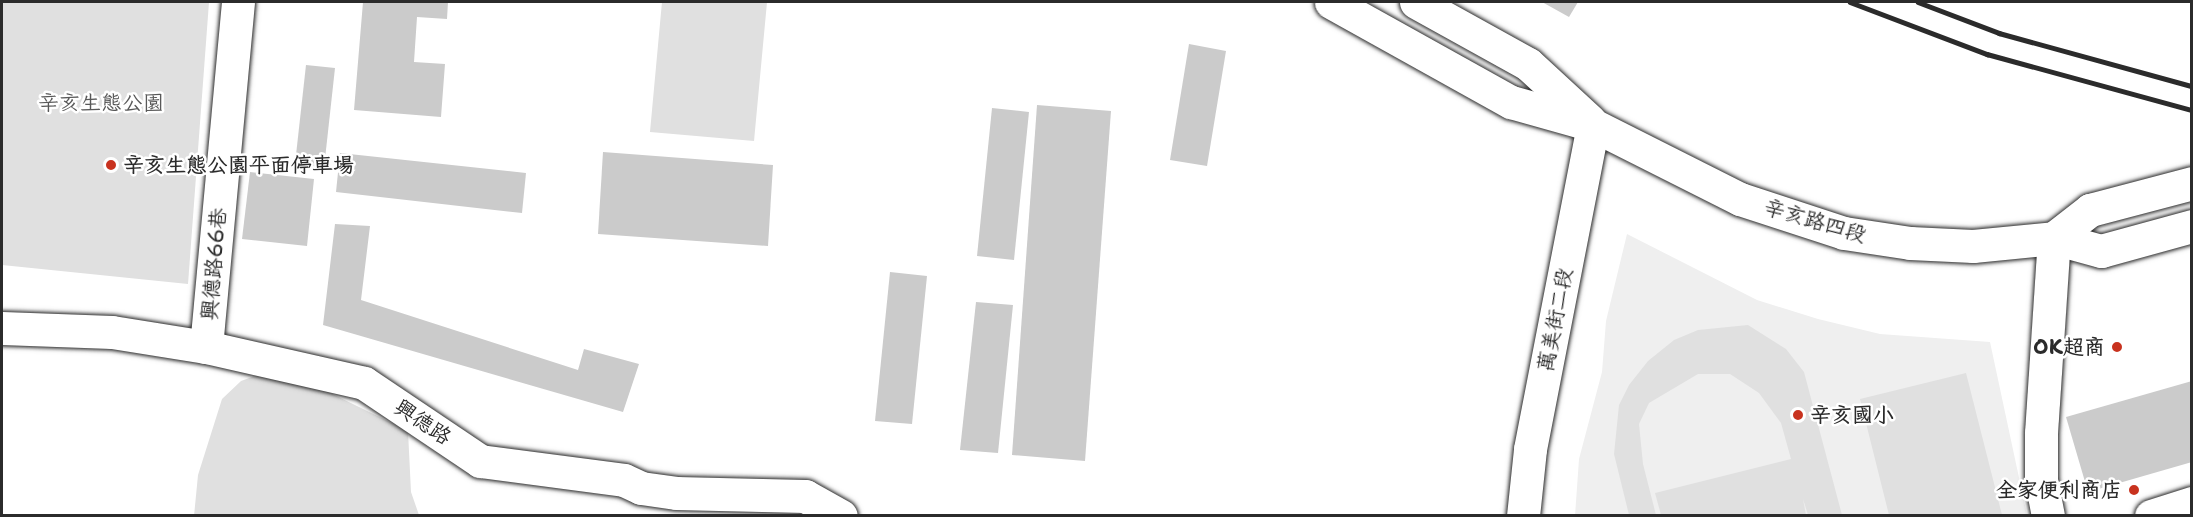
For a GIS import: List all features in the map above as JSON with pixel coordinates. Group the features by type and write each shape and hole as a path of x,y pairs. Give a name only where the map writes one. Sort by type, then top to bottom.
{"street":[{"name":"興德路66巷","path":"206,347 238,2"},
{"name":"辛亥路四段","path":"1331,2 1511,102 1593,125 1740,199 1844,233 1910,243 1973,246 2054,238 2101,251 2192,226"},
{"name":"辛亥路四段","path":"1416,2 1528,64 1593,125"},
{"name":"萬美街二段","path":"1523,516 1530,449 1593,125"},
{"path":"2048,516 2041,480 2041,434 2054,238 2090,210 2192,183"},
{"name":"興德路","path":"2,328 112,332 206,347 364,383 480,461 624,480 641,488 676,493 805,496 841,516"},
{"path":"2151,516 2192,503"}],"shaded area":[{"name":"辛亥國小","path":"1627,234 1757,300 1818,319 1880,334 1990,342 2027,515 1575,516 1579,459 1602,372 1606,321"}],"green space":[{"name":"辛亥生態公園","path":"2,2 209,2 188,284 2,265"},
{"path":"662,2 767,2 754,141 650,132"},
{"path":"1748,325 1786,349 1804,372 1842,515 1808,515 1803,499 1806,515 1661,515 1655,493 1791,459 1781,423 1759,393 1730,374 1698,374 1649,403 1639,424 1643,464 1656,515 1629,515 1614,454 1619,405 1629,385 1648,361 1674,340 1698,330"},
{"path":"1966,373 2002,515 1889,515 1860,399"},
{"path":"257,375 310,383 408,431 411,492 419,515 194,516 198,475 222,399 241,381"}],"building":[{"path":"363,2 448,2 447,19 417,17 414,62 445,64 441,117 354,110"},
{"path":"1542,2 1578,2 1569,17"},
{"path":"1189,44 1226,51 1207,166 1170,160"},
{"path":"306,65 335,68 324,168 295,164"},
{"path":"1037,105 1111,111 1085,461 1012,455"},
{"path":"992,108 1029,112 1014,260 977,256"},
{"path":"603,152 773,165 768,246 598,234"},
{"path":"340,153 526,173 522,213 336,192"},
{"path":"250,172 314,179 307,246 242,239"},
{"path":"335,224 370,226 361,300 578,370 584,349 639,364 623,412 323,325"},
{"path":"890,272 927,276 912,424 875,421"},
{"path":"976,302 1013,305 998,453 960,450"},
{"path":"2192,381 2192,462 2088,492 2066,417"}],"railway":[{"path":"1850,2 1987,54 2192,110"},
{"path":"1918,2 1999,33 2192,86"}],"place":[{"name":"辛亥生態公園平面停車場","path":"111,165"},
{"name":"OK超商","path":"2117,347"},
{"name":"辛亥國小","path":"1798,415"},
{"name":"全家便利商店","path":"2134,490"}]}
